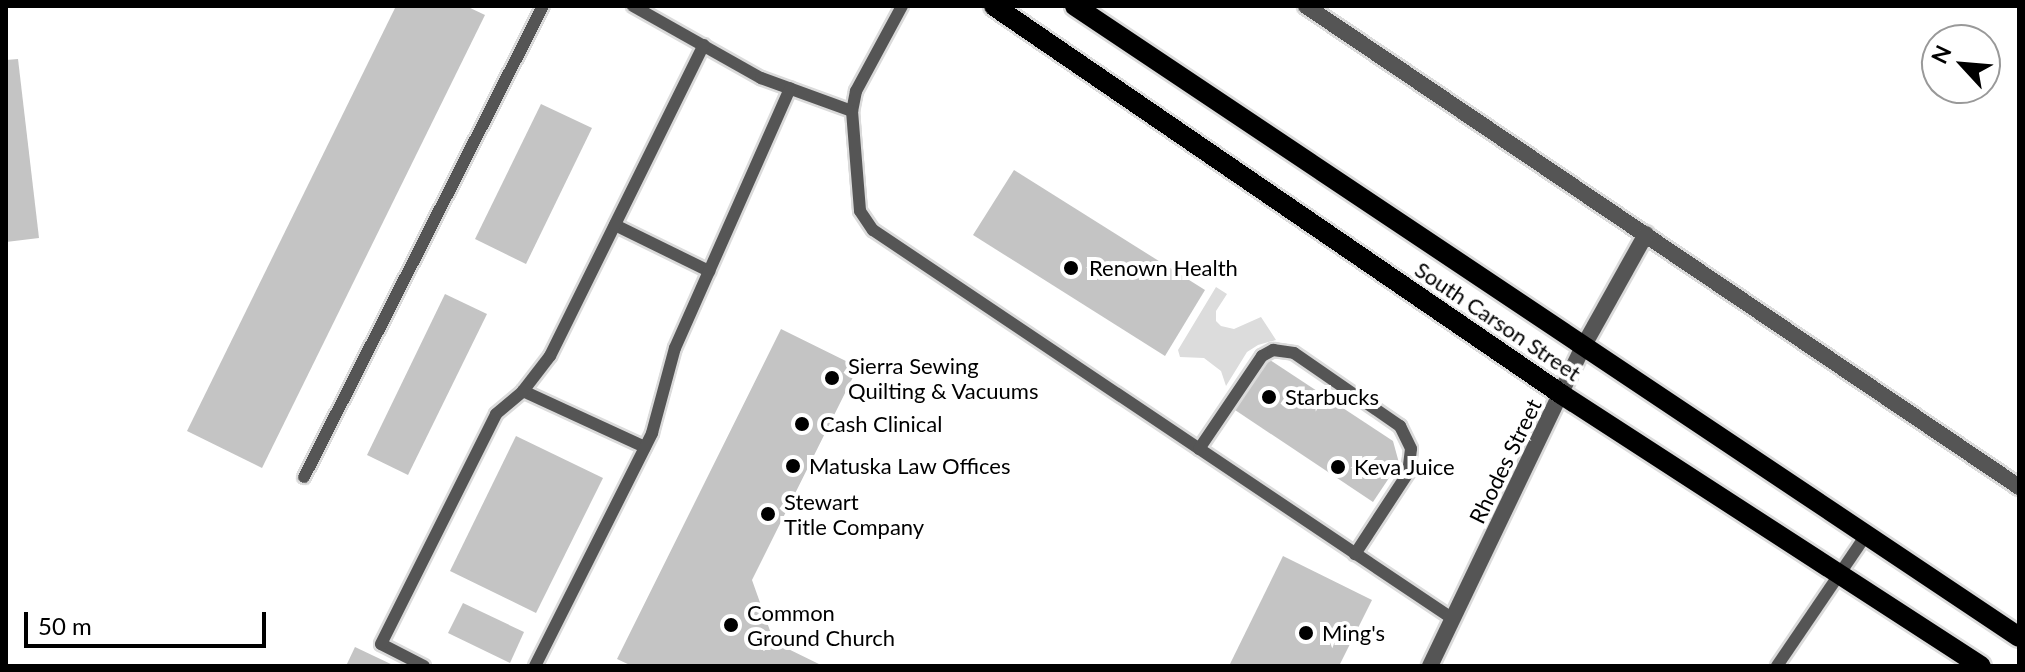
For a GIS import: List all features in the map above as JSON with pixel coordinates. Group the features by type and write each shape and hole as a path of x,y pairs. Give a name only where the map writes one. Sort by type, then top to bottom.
{"main road":[{"name":"South Carson Street","path":"994,6 1561,394 1838,577 1981,666"},
{"name":"South Carson Street","path":"1075,6 2019,637"}],"street":[{"path":"1306,6 2019,487"},
{"name":"Rhodes Street","path":"1430,666 1584,345 1646,234"}],"lane":[{"path":"304,477 543,6"},
{"path":"633,6 761,78 852,111"},
{"path":"902,6 861,80 852,111 860,211 873,230 1453,619"},
{"path":"424,666 381,644 496,414 523,391 550,356 704,45"},
{"path":"535,666 645,447 675,348 790,88"},
{"path":"615,225 709,271"},
{"path":"1199,449 1262,356 1273,350 1294,353 1400,426 1411,449 1408,473 1355,554"},
{"path":"523,391 645,447"},
{"path":"1777,666 1866,535"}],"shaded area":[{"path":"1216,287 1227,294 1216,311 1216,321 1221,326 1234,329 1261,317 1276,340 1247,352 1226,386 1221,371 1204,358 1180,357 1178,350"}],"building":[{"path":"396,6 466,6 485,15 262,468 187,431"},
{"path":"18,59 39,238 6,242 6,60"},
{"path":"541,104 592,128 526,264 475,239"},
{"path":"1014,170 1205,290 1165,356 973,235"},
{"path":"445,294 487,314 408,475 367,455"},
{"path":"781,329 858,367 752,580 774,642 823,666 632,666 617,659"},
{"path":"1267,358 1393,441 1399,463 1373,502 1235,410"},
{"path":"516,436 603,478 536,613 450,571"},
{"path":"1283,556 1372,600 1339,666 1229,666"},
{"path":"463,603 524,632 510,663 448,633"},
{"path":"355,647 395,666 346,666"}],"place":[{"name":"Renown Health","path":"1071,268"},
{"name":"Sierra Sewing Quilting & Vacuums","path":"832,378"},
{"name":"Starbucks","path":"1269,397"},
{"name":"Cash Clinical","path":"802,424"},
{"name":"Matuska Law Offices","path":"793,466"},
{"name":"Keva Juice","path":"1338,467"},
{"name":"Stewart Title Company","path":"768,514"},
{"name":"Common Ground Church","path":"731,625"},
{"name":"Ming's","path":"1306,633"}]}
